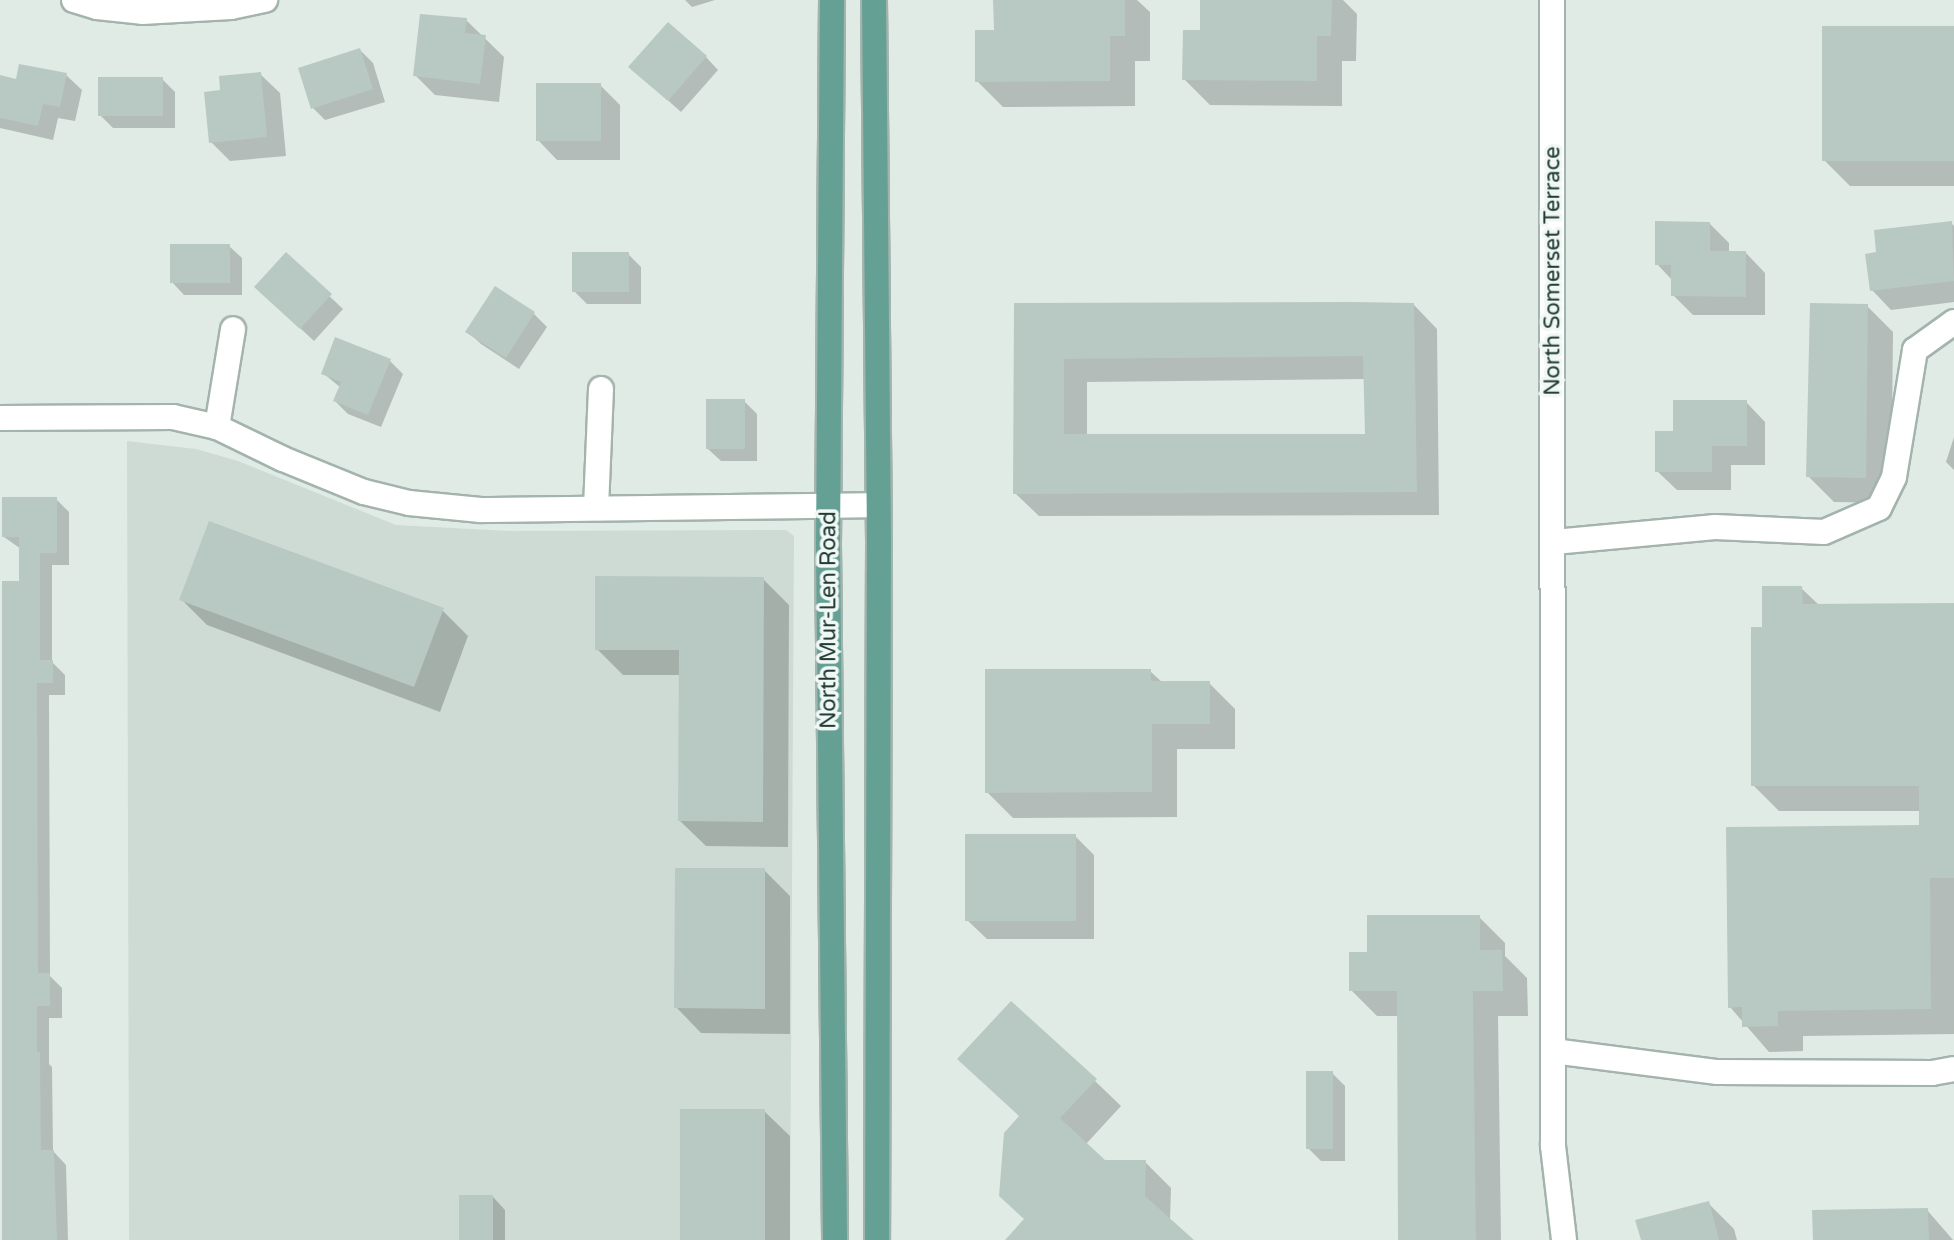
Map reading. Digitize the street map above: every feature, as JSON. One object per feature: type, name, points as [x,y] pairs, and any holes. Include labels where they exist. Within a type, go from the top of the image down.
[{"type":"main road","name":"North Mur-Len Road","points":[[832,0],[828,505],[835,1240]]},
{"type":"main road","points":[[874,0],[878,505],[877,1240]]},
{"type":"street","points":[[74,0],[97,7],[142,12],[231,7],[265,0]]},
{"type":"street","name":"North Somerset Terrace","points":[[1552,0],[1553,1146],[1564,1240]]},
{"type":"street","points":[[1554,542],[1715,527],[1824,532],[1879,508],[1894,477],[1915,350],[1954,322]]},
{"type":"street","points":[[217,427],[233,329]]},
{"type":"street","points":[[596,508],[601,389]]},
{"type":"street","points":[[0,418],[173,417],[217,427],[364,492],[409,503],[481,510],[878,505]]},
{"type":"street","points":[[1553,1051],[1718,1072],[1932,1073],[1954,1069]]},
{"type":"shaded area","points":[[127,441],[196,449],[238,461],[396,525],[510,531],[786,530],[794,536],[790,1240],[129,1240]]},
{"type":"building","points":[[993,0],[1125,0],[1125,36],[1110,36],[1110,81],[975,82],[975,30],[994,30]]},
{"type":"building","points":[[1200,0],[1332,0],[1331,36],[1317,36],[1317,81],[1182,80],[1183,30],[1200,30]]},
{"type":"building","points":[[420,14],[467,18],[465,33],[486,35],[480,84],[413,76]]},
{"type":"building","points":[[668,22],[707,56],[668,101],[628,67]]},
{"type":"building","points":[[1822,26],[1954,26],[1954,161],[1822,161]]},
{"type":"building","points":[[360,48],[373,89],[311,109],[298,68]]},
{"type":"building","points":[[19,64],[67,73],[60,107],[43,104],[38,126],[0,118],[0,75],[16,79]]},
{"type":"building","points":[[261,72],[267,137],[209,143],[204,92],[220,90],[219,76]]},
{"type":"building","points":[[98,77],[163,77],[163,116],[98,116]]},
{"type":"building","points":[[536,83],[601,83],[601,141],[536,141]]},
{"type":"building","points":[[1655,221],[1710,222],[1710,251],[1746,251],[1746,297],[1671,296],[1671,265],[1655,265]]},
{"type":"building","points":[[1952,221],[1954,281],[1870,291],[1865,254],[1876,252],[1874,230]]},
{"type":"building","points":[[170,244],[230,244],[230,283],[170,283]]},
{"type":"building","points":[[286,252],[332,294],[300,329],[254,287]]},
{"type":"building","points":[[572,252],[629,252],[629,292],[572,292]]},
{"type":"building","points":[[495,286],[535,312],[506,358],[465,332]]},
{"type":"building","points":[[1014,303],[1414,303],[1417,492],[1013,494]],"holes":[[[1363,356],[1365,434],[1064,434],[1064,359]]]},
{"type":"building","points":[[1810,303],[1868,304],[1866,478],[1806,477]]},
{"type":"building","points":[[335,337],[391,359],[368,415],[333,401],[341,382],[321,374]]},
{"type":"building","points":[[706,399],[745,399],[745,449],[706,449]]},
{"type":"building","points":[[1673,400],[1747,400],[1747,446],[1712,446],[1712,472],[1655,472],[1655,431],[1673,431]]},
{"type":"building","points":[[2,497],[57,497],[57,553],[40,553],[40,660],[53,660],[53,683],[37,683],[38,973],[50,973],[50,1006],[37,1006],[37,1052],[40,1052],[41,1150],[54,1150],[57,1240],[2,1240],[2,581],[19,581],[19,537],[2,537]]},
{"type":"building","points":[[209,521],[444,608],[414,687],[179,600]]},
{"type":"building","points":[[595,576],[764,577],[763,822],[678,821],[679,650],[595,650]]},
{"type":"building","points":[[1762,586],[1802,586],[1803,604],[1954,603],[1954,878],[1930,878],[1931,1009],[1778,1011],[1778,1026],[1742,1027],[1742,1007],[1728,1008],[1726,827],[1919,825],[1919,786],[1751,786],[1751,627],[1762,627]]},
{"type":"building","points":[[985,669],[1151,669],[1151,681],[1210,681],[1210,724],[1152,724],[1152,792],[985,793]]},
{"type":"building","points":[[965,834],[1076,834],[1076,921],[965,921]]},
{"type":"building","points":[[675,868],[765,868],[765,1009],[674,1008]]},
{"type":"building","points":[[1367,915],[1480,915],[1480,950],[1502,950],[1503,991],[1473,991],[1476,1240],[1398,1240],[1397,991],[1349,991],[1349,952],[1367,952]]},
{"type":"building","points":[[1011,1001],[1097,1079],[1060,1118],[1105,1160],[1146,1160],[1145,1196],[1194,1240],[1005,1240],[1024,1219],[999,1196],[1004,1133],[1019,1116],[957,1059]]},
{"type":"building","points":[[1306,1071],[1333,1071],[1333,1149],[1306,1149]]},
{"type":"building","points":[[680,1109],[765,1109],[765,1240],[680,1240]]},
{"type":"building","points":[[459,1195],[493,1195],[493,1240],[459,1240]]},
{"type":"building","points":[[1709,1201],[1719,1240],[1641,1240],[1635,1220]]},
{"type":"building","points":[[1928,1208],[1929,1240],[1813,1240],[1812,1210]]}]
